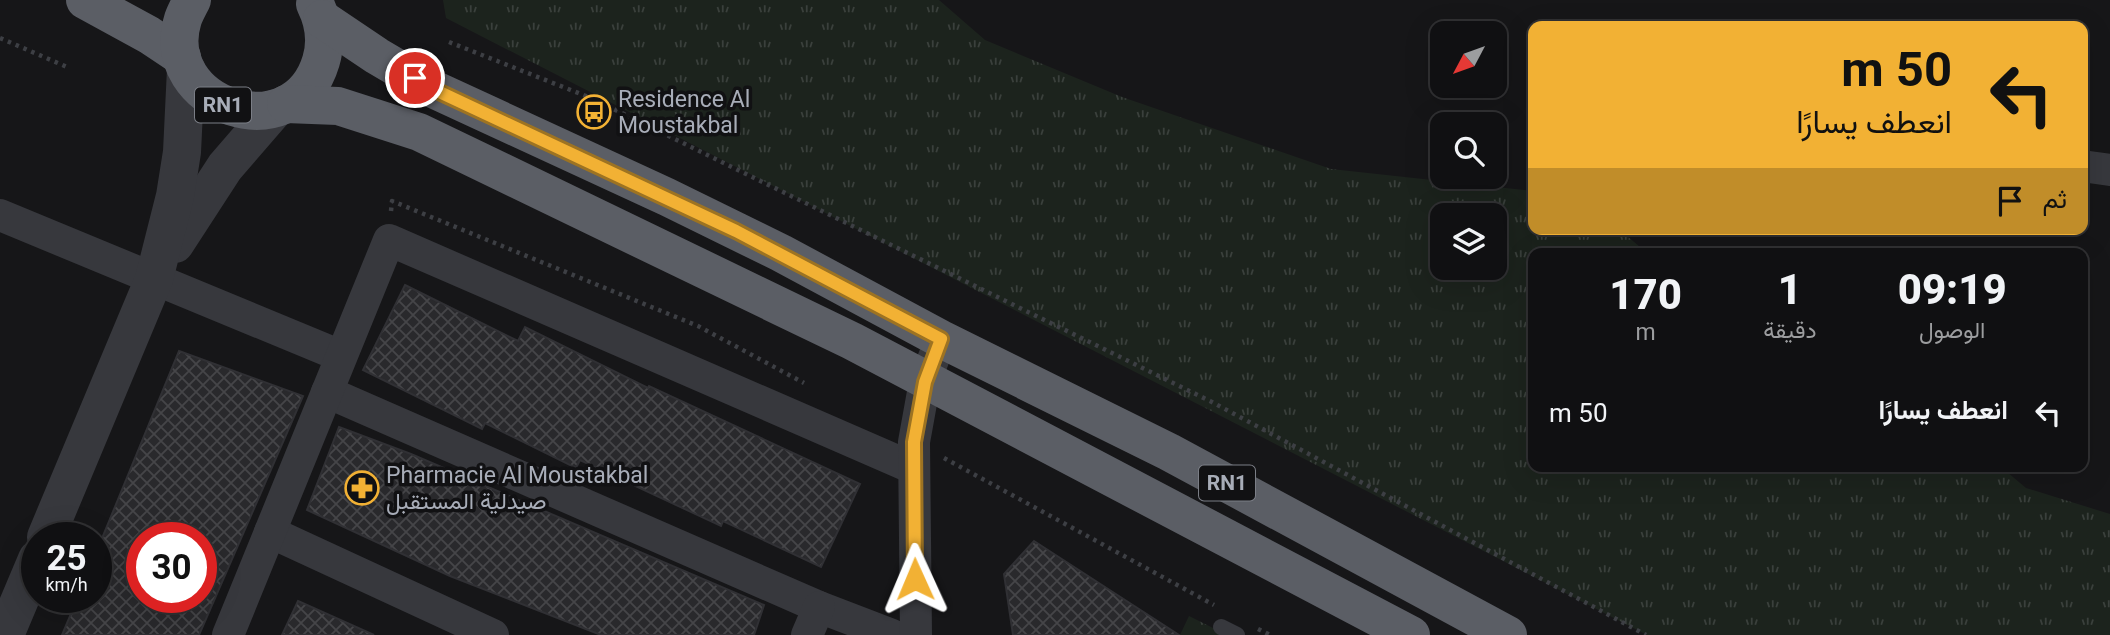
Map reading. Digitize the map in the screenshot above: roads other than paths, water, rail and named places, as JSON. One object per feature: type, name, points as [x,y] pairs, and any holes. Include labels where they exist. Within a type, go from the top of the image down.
[{"type":"highway","name":"RN1","points":[[85,0],[149,35],[185,63]]},
{"type":"highway","name":"RN1","points":[[192,0],[183,20],[180,45],[185,63],[200,89],[220,104],[242,111],[265,111],[281,106],[305,90],[318,71],[324,48],[317,10]]},
{"type":"highway","name":"RN1","points":[[317,10],[377,56],[433,89],[736,231],[941,339],[1169,452],[1508,635]]},
{"type":"highway","name":"RN1","points":[[281,106],[338,106],[419,132],[852,341],[925,382],[1411,635]]},
{"type":"street","points":[[154,279],[177,185],[182,152],[185,63]]},
{"type":"street","points":[[52,522],[154,279],[225,167],[281,106]]},
{"type":"street","points":[[2088,167],[2110,170]]},
{"type":"street","points":[[0,215],[341,356]]},
{"type":"street","points":[[228,635],[389,240],[913,468]]},
{"type":"street","points":[[916,635],[914,442],[925,382],[941,339]]},
{"type":"street","points":[[327,392],[813,621],[892,635]]},
{"type":"street","points":[[270,532],[460,628],[493,635]]},
{"type":"street","points":[[5,635],[21,597]]},
{"type":"lane","points":[[1221,627],[1237,635]]},
{"type":"place","name":"Residence Al Moustakbal","points":[[594,112]]},
{"type":"place","name":"Pharmacie Al Moustakbal صيدلية المستقبل","points":[[362,488]]}]
